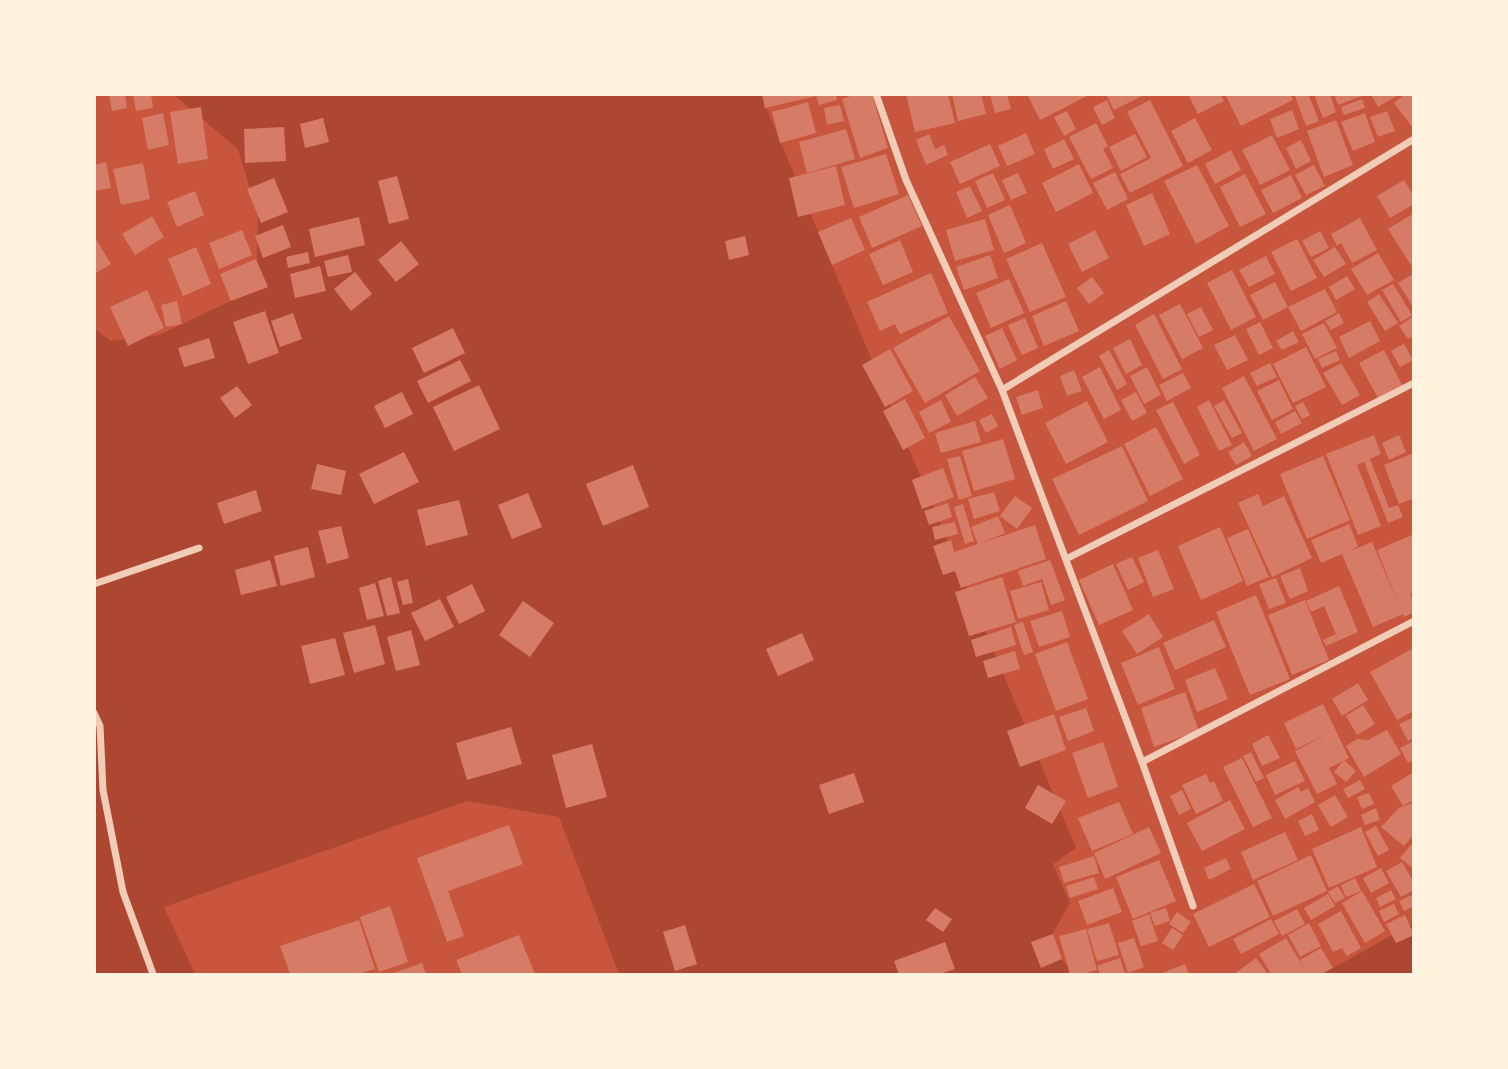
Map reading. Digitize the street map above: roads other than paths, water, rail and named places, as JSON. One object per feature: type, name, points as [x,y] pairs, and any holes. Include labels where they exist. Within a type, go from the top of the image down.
[{"type":"street","points":[[876,94],[906,180],[1002,390],[1142,762],[1193,906]]},
{"type":"street","points":[[1002,390],[1413,139]]},
{"type":"street","points":[[1066,559],[1413,383]]},
{"type":"street","points":[[94,584],[199,548]]},
{"type":"street","points":[[1142,762],[1413,621]]},
{"type":"street","points":[[94,713],[100,726],[103,790],[123,892],[153,975]]}]
